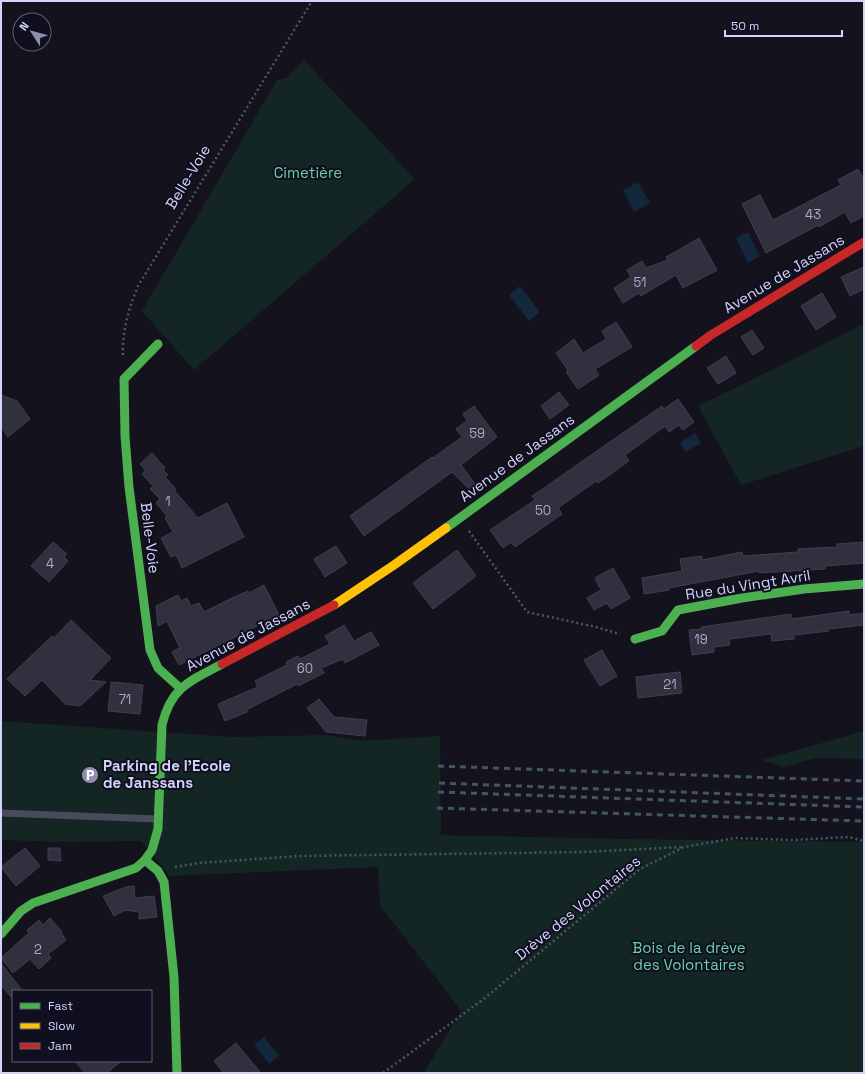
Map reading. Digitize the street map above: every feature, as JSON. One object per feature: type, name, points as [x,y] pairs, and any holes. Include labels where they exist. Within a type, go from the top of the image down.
[{"type":"street","name":"Avenue de Jassans","points":[[180,688],[204,673],[337,604],[394,565],[711,335],[864,242]]},
{"type":"street","name":"Belle-Voie","points":[[158,344],[124,379],[126,456],[150,650],[158,668],[180,688]]},
{"type":"street","name":"Rue du Vingt Avril","points":[[635,639],[662,631],[678,610],[804,588],[864,584]]},
{"type":"street","points":[[1,934],[21,910],[33,903],[117,876],[136,868],[145,860],[155,842],[159,820],[162,725],[165,712],[171,700],[180,688]]},
{"type":"street","points":[[145,860],[158,871],[164,882],[177,1009],[177,1073]]},
{"type":"lane","points":[[1,813],[159,820]]},
{"type":"path","name":"Belle-Voie","points":[[123,358],[122,344],[127,314],[138,286],[312,1]]},
{"type":"path","points":[[460,517],[527,612],[596,627],[635,639]]},
{"type":"path","name":"Drève des Volontaires","points":[[383,1073],[485,998],[640,869],[684,847],[735,838],[792,840],[849,837],[864,841]]},
{"type":"path","points":[[158,871],[177,866],[232,860],[299,856],[583,852],[684,847]]},
{"type":"green space","name":"Cimetière","points":[[304,60],[415,179],[194,370],[142,311],[277,80],[287,78]]},
{"type":"green space","points":[[864,324],[864,446],[741,485],[698,406]]},
{"type":"green space","name":"Bois de la drève des Volontaires","points":[[1,721],[231,737],[326,735],[361,741],[440,736],[441,835],[864,842],[864,1073],[424,1073],[461,1011],[380,905],[378,867],[170,876],[141,841],[63,842],[1,840]]},
{"type":"green space","points":[[864,731],[864,759],[815,758],[784,767],[762,760]]},
{"type":"water","points":[[638,182],[650,203],[634,212],[623,190]]},
{"type":"water","points":[[748,232],[760,256],[748,263],[736,238]]},
{"type":"water","points":[[520,286],[540,312],[529,321],[509,295]]},
{"type":"water","points":[[695,433],[701,443],[686,452],[680,443]]},
{"type":"water","points":[[264,1037],[279,1056],[269,1064],[254,1045]]},
{"type":"building","points":[[858,169],[864,179],[864,216],[851,223],[845,212],[819,227],[818,225],[766,253],[742,204],[760,195],[773,220],[841,185],[838,180]]},
{"type":"building","points":[[699,238],[717,270],[683,288],[676,275],[641,296],[639,293],[623,303],[614,288],[631,277],[627,270],[642,261],[646,268],[668,260],[666,257]]},
{"type":"building","points":[[864,267],[864,289],[850,296],[841,277]]},
{"type":"building","points":[[822,293],[836,317],[816,330],[801,306]]},
{"type":"building","points":[[616,322],[632,347],[595,369],[599,375],[578,389],[566,372],[568,370],[556,353],[574,339],[583,353],[606,339],[602,331]]},
{"type":"building","points":[[752,330],[764,348],[753,355],[741,337]]},
{"type":"building","points":[[726,356],[736,373],[718,384],[707,368]]},
{"type":"building","points":[[559,392],[569,405],[550,419],[541,406]]},
{"type":"building","points":[[1,395],[17,401],[30,419],[8,437],[1,427]]},
{"type":"building","points":[[678,399],[694,422],[683,430],[679,425],[669,432],[665,426],[625,455],[629,461],[598,483],[596,481],[558,508],[562,514],[515,547],[511,542],[503,548],[490,530],[535,500],[532,496],[662,406],[664,409]]},
{"type":"building","points":[[474,406],[497,437],[461,465],[475,484],[469,489],[452,472],[364,536],[350,516],[462,437],[456,429],[467,421],[463,414]]},
{"type":"building","points":[[152,453],[165,468],[163,470],[168,475],[165,477],[176,489],[174,490],[198,518],[227,503],[244,537],[182,568],[176,555],[171,557],[161,538],[173,532],[165,518],[167,516],[156,503],[160,499],[150,489],[153,486],[142,474],[146,471],[140,464]]},
{"type":"building","points":[[53,542],[67,554],[64,557],[68,561],[49,582],[31,566]]},
{"type":"building","points":[[864,542],[864,563],[825,566],[825,569],[759,573],[759,571],[644,594],[642,578],[682,571],[680,559],[702,556],[702,560],[742,552],[743,556],[798,552],[798,549],[837,547],[837,544]]},
{"type":"building","points":[[336,546],[347,563],[325,577],[314,559]]},
{"type":"building","points":[[457,550],[476,576],[433,609],[413,583]]},
{"type":"building","points":[[613,568],[630,598],[611,609],[607,603],[594,610],[587,598],[601,590],[595,578]]},
{"type":"building","points":[[264,585],[279,615],[179,665],[172,652],[180,648],[167,621],[158,626],[156,606],[178,595],[181,601],[187,598],[191,606],[199,603],[204,612],[232,598],[248,591],[249,593]]},
{"type":"building","points":[[849,611],[849,615],[864,613],[864,625],[794,635],[794,639],[772,641],[771,634],[729,639],[730,645],[714,647],[714,652],[692,655],[689,630],[791,614],[792,619]]},
{"type":"building","points":[[71,620],[111,658],[90,680],[106,682],[80,706],[65,704],[42,680],[25,696],[7,679],[52,636],[54,638]]},
{"type":"building","points":[[344,625],[354,641],[371,632],[379,645],[345,663],[343,659],[321,668],[324,673],[298,686],[297,684],[246,710],[247,712],[225,721],[218,704],[258,687],[255,681],[287,665],[286,662],[298,656],[300,659],[330,644],[325,636]]},
{"type":"building","points":[[602,650],[617,676],[600,686],[584,660]]},
{"type":"building","points":[[680,672],[682,693],[638,698],[636,677]]},
{"type":"building","points":[[111,682],[143,685],[140,714],[108,711]]},
{"type":"building","points":[[319,699],[334,717],[367,720],[365,736],[326,732],[307,708]]},
{"type":"building","points":[[25,848],[40,866],[16,886],[1,867]]},
{"type":"building","points":[[48,848],[60,848],[61,861],[48,860]]},
{"type":"building","points":[[134,886],[135,898],[154,896],[157,917],[139,919],[139,912],[125,910],[114,916],[103,896],[126,887]]},
{"type":"building","points":[[50,918],[62,932],[61,933],[66,940],[48,954],[51,958],[39,969],[30,959],[13,973],[1,958],[29,933],[27,930],[39,920],[43,925]]},
{"type":"building","points":[[1,963],[21,989],[12,990],[11,997],[1,985]]},
{"type":"building","points":[[236,1043],[261,1073],[224,1073],[214,1061]]},
{"type":"building","points":[[76,1062],[120,1062],[107,1073],[85,1073]]},
{"type":"railway","points":[[438,766],[864,781]]},
{"type":"railway","points":[[439,783],[864,799]]},
{"type":"railway","points":[[438,792],[864,807]]},
{"type":"railway","points":[[437,808],[864,821]]},
{"type":"traffic: fast","points":[[158,344],[124,379],[125,436],[129,487],[150,650],[158,668],[180,688]]},
{"type":"traffic: fast","points":[[446,528],[696,346]]},
{"type":"traffic: fast","points":[[635,639],[662,631],[678,610],[742,598],[804,589],[864,584]]},
{"type":"traffic: fast","points":[[1,934],[21,911],[33,903],[136,868],[145,860],[152,850],[158,829],[162,725],[166,712],[177,693],[183,687],[200,675],[222,664]]},
{"type":"traffic: fast","points":[[145,860],[158,871],[164,882],[174,977],[177,1073]]},
{"type":"traffic: slow","points":[[334,605],[446,528]]},
{"type":"traffic: jam","points":[[696,346],[711,335],[864,242]]},
{"type":"traffic: jam","points":[[222,664],[334,605]]},
{"type":"place","name":"Parking de l'Ecole de Janssans","points":[[90,775]]}]
